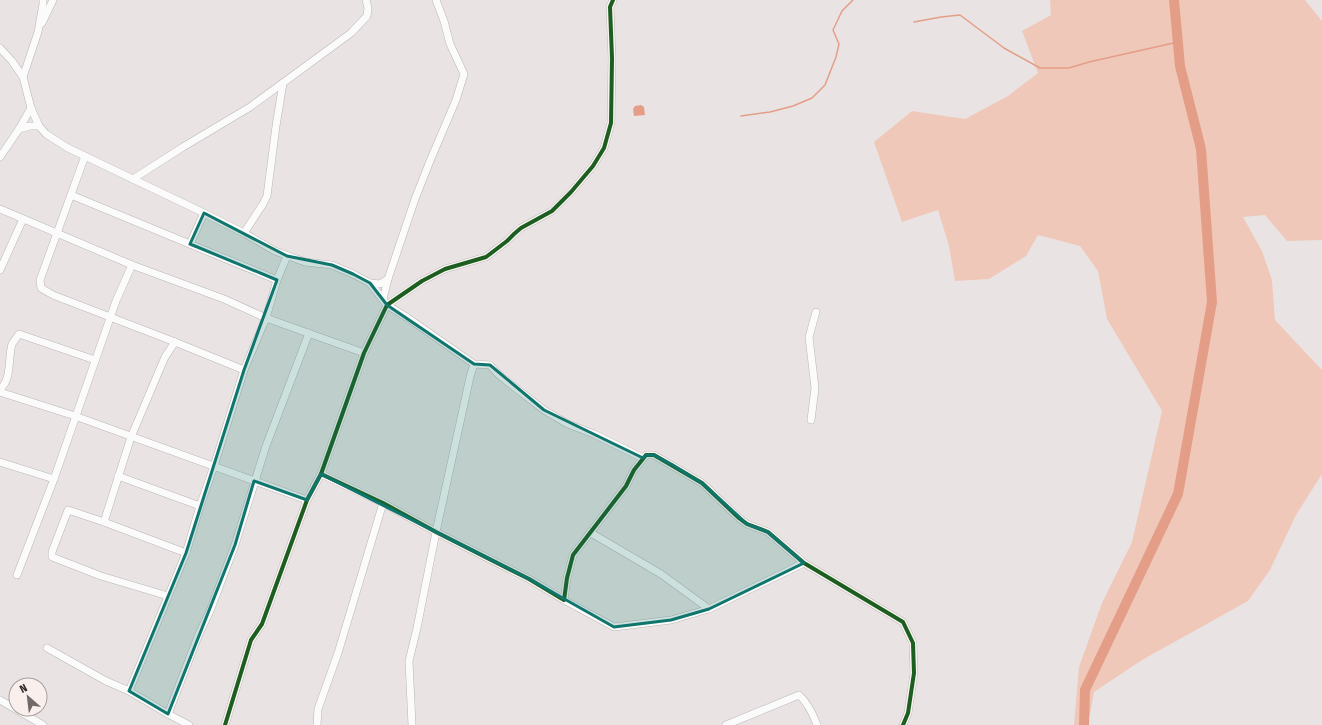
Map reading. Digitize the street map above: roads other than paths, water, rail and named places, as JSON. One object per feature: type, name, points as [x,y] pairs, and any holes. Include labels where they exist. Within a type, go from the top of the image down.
[{"type":"street","points":[[38,32],[43,0]]},
{"type":"street","points":[[23,77],[38,32],[53,0]]},
{"type":"street","points":[[134,179],[183,147],[250,107],[358,27],[367,16],[368,8],[366,0]]},
{"type":"street","points":[[225,725],[251,640],[262,624],[308,500],[321,474],[364,353],[385,302],[388,279],[416,199],[430,161],[456,100],[464,74],[450,44],[444,21],[436,0]]},
{"type":"street","points":[[385,302],[445,269],[486,257],[508,242],[521,228],[552,211],[561,203],[593,166],[604,148],[611,123],[612,58],[610,7],[613,0]]},
{"type":"street","points":[[0,48],[12,61],[23,77],[31,108],[38,126],[46,134],[85,156],[244,233],[275,251],[305,262],[332,265],[352,274],[370,284],[385,302],[474,364],[490,365],[499,375],[544,410],[568,424],[594,434],[643,458]]},
{"type":"street","points":[[244,233],[267,196],[283,83]]},
{"type":"street","points":[[0,157],[31,108]]},
{"type":"street","points":[[19,129],[30,126],[38,126]]},
{"type":"street","points":[[85,156],[58,234],[40,280],[41,288],[53,295],[244,370]]},
{"type":"street","points":[[71,195],[278,280]]},
{"type":"street","points":[[0,209],[132,265],[224,299],[266,318],[364,353]]},
{"type":"street","points":[[190,244],[204,213]]},
{"type":"street","points":[[0,270],[23,219]]},
{"type":"street","points":[[129,691],[186,552],[244,370],[266,318],[287,256]]},
{"type":"street","points":[[17,576],[54,479],[116,300],[132,265]]},
{"type":"street","points":[[370,284],[380,284],[388,279]]},
{"type":"street","points":[[811,420],[814,388],[809,337],[816,312]]},
{"type":"street","points":[[0,389],[4,386],[10,366],[12,344],[19,334],[95,360]]},
{"type":"street","points":[[168,714],[235,545],[266,446],[309,334]]},
{"type":"street","points":[[104,522],[131,437],[164,357],[175,342]]},
{"type":"street","points":[[412,725],[409,661],[436,532],[474,364]]},
{"type":"street","points":[[0,392],[75,416],[308,500]]},
{"type":"street","points":[[564,600],[567,578],[573,555],[626,486],[634,470],[643,458],[646,455],[654,455],[702,483],[739,518],[747,524],[768,532],[804,563],[903,622],[913,643],[914,673],[908,712],[903,725]]},
{"type":"street","points":[[0,462],[54,479]]},
{"type":"street","points":[[321,474],[384,504],[529,579],[614,628],[671,620],[709,610],[804,563]]},
{"type":"street","points":[[118,476],[200,506]]},
{"type":"street","points":[[317,725],[318,708],[338,653],[384,504]]},
{"type":"street","points":[[168,596],[101,576],[52,557],[52,552],[68,510],[186,552]]},
{"type":"street","points":[[591,533],[661,574],[709,610]]},
{"type":"street","points":[[47,648],[106,681],[129,691],[189,725]]},
{"type":"street","points":[[726,725],[800,695],[805,700],[817,725]]},
{"type":"street","points":[[0,700],[43,725]]},
{"type":"waterway","points":[[741,116],[770,112],[793,106],[812,98],[825,85],[836,57],[839,44],[833,30],[842,11],[853,0]]},
{"type":"waterway","points":[[1084,725],[1085,690],[1178,494],[1212,302],[1201,149],[1180,66],[1174,0]]},
{"type":"waterway","points":[[914,22],[960,15],[1004,48],[1040,68],[1069,68],[1178,42]]}]
